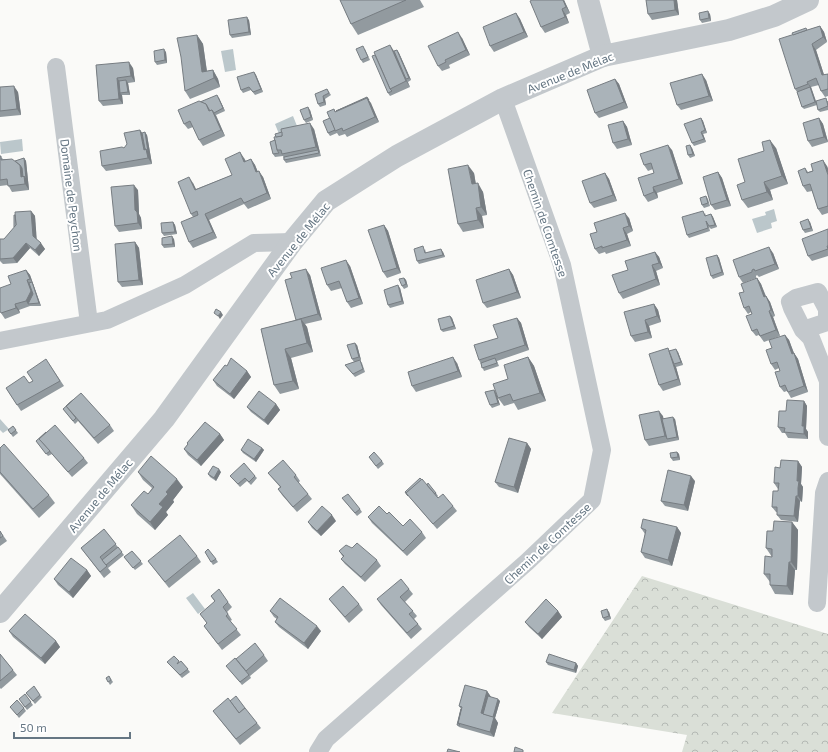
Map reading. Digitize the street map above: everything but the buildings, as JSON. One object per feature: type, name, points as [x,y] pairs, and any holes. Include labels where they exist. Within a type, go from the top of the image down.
[{"type":"street","points":[[588,0],[603,56]]},
{"type":"street","name":"Avenue de Mélac","points":[[0,612],[164,419],[292,242],[326,202],[397,156],[503,99],[603,56],[728,30],[774,16],[808,0]]},
{"type":"street","name":"Domaine de Peychon","points":[[56,67],[89,323]]},
{"type":"street","name":"Chemin de Comtesse","points":[[318,752],[326,738],[527,562],[592,500],[602,450],[562,265],[503,99]]},
{"type":"street","points":[[0,340],[107,320],[185,285],[254,243],[292,242]]},
{"type":"street","points":[[803,330],[811,338],[828,381],[828,437]]},
{"type":"street","points":[[817,603],[824,493],[828,481]]},
{"type":"green space","points":[[642,576],[828,634],[828,752],[682,752],[687,735],[552,713]]},
{"type":"shaded area","points":[[233,49],[236,70],[225,72],[221,51]]},
{"type":"shaded area","points":[[293,116],[297,126],[279,134],[275,124]]},
{"type":"shaded area","points":[[22,139],[23,151],[1,154],[0,142]]},
{"type":"shaded area","points":[[774,209],[777,221],[771,223],[772,228],[757,233],[752,219],[766,215],[765,212]]},
{"type":"shaded area","points":[[0,419],[9,429],[3,433],[0,430]]},
{"type":"shaded area","points":[[193,593],[205,609],[198,614],[186,598]]}]
